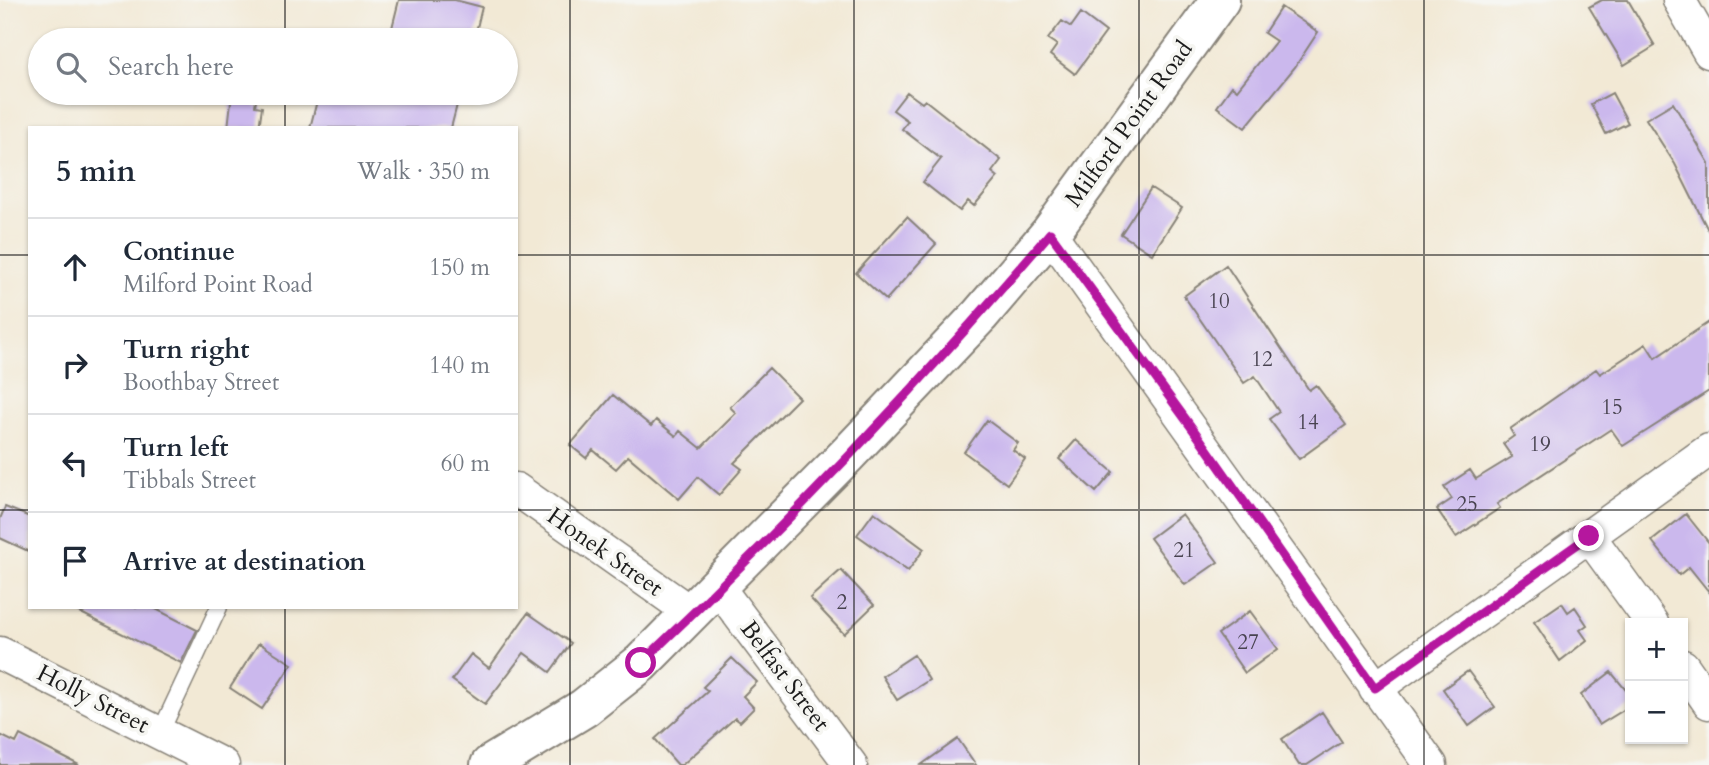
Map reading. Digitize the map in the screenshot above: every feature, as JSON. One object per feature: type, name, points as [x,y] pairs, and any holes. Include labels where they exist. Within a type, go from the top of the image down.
[{"type":"main road","name":"Milford Point Road","points":[[490,765],[584,708],[641,663],[706,600],[980,315],[1050,233],[1220,0]]},
{"type":"street","points":[[1679,0],[1709,52]]},
{"type":"street","points":[[1050,233],[1431,765]]},
{"type":"street","points":[[1375,688],[1709,450]]},
{"type":"street","name":"Honek Street","points":[[518,490],[706,600]]},
{"type":"street","points":[[1589,536],[1648,618]]},
{"type":"street","name":"Belfast Street","points":[[706,600],[851,765]]},
{"type":"street","name":"Holly Street","points":[[0,653],[223,765]]},
{"type":"street","points":[[1688,673],[1709,703]]},
{"type":"lane","points":[[160,733],[218,609]]},
{"type":"building","points":[[399,0],[455,0],[482,7],[477,28],[392,28]]},
{"type":"building","points":[[1602,0],[1628,0],[1655,46],[1624,65],[1589,7]]},
{"type":"building","points":[[1281,7],[1318,32],[1295,67],[1245,128],[1217,107],[1232,86],[1237,90],[1276,41],[1264,33]]},
{"type":"building","points":[[1081,13],[1106,32],[1075,74],[1050,55],[1057,45],[1048,39],[1062,21],[1071,27]]},
{"type":"building","points":[[907,92],[922,103],[925,100],[1001,160],[992,172],[998,177],[974,206],[968,201],[960,211],[923,182],[941,159],[902,129],[908,121],[893,110]]},
{"type":"building","points":[[1612,93],[1628,123],[1606,134],[1591,104]]},
{"type":"building","points":[[1673,103],[1709,163],[1709,232],[1675,164],[1646,119]]},
{"type":"building","points":[[231,105],[262,107],[259,126],[228,126]]},
{"type":"building","points":[[316,105],[457,105],[452,126],[311,126]]},
{"type":"building","points":[[1151,188],[1182,208],[1152,254],[1121,234]]},
{"type":"building","points":[[907,217],[936,244],[886,300],[856,273]]},
{"type":"building","points":[[1226,265],[1309,390],[1316,385],[1346,425],[1299,459],[1269,419],[1279,412],[1255,376],[1244,383],[1184,296]]},
{"type":"building","points":[[1709,322],[1709,391],[1623,446],[1611,429],[1497,504],[1500,508],[1456,537],[1437,509],[1452,499],[1444,487],[1470,470],[1476,479],[1512,457],[1503,444],[1514,436],[1510,429],[1596,369],[1600,374],[1646,344],[1655,358]]},
{"type":"building","points":[[769,368],[799,398],[734,463],[742,469],[719,495],[698,477],[679,499],[628,456],[616,469],[593,450],[586,458],[570,445],[613,395],[651,426],[656,420],[676,436],[680,431],[701,448],[736,413],[730,407]]},
{"type":"building","points":[[987,420],[1018,443],[1013,450],[1025,459],[1007,484],[964,452]]},
{"type":"building","points":[[1076,440],[1113,472],[1096,492],[1059,459]]},
{"type":"building","points":[[5,507],[28,516],[28,551],[0,538],[0,519]]},
{"type":"building","points":[[874,512],[924,549],[908,571],[857,535]]},
{"type":"building","points":[[1182,514],[1218,562],[1185,585],[1150,538]]},
{"type":"building","points":[[1686,514],[1709,543],[1709,592],[1689,567],[1679,575],[1652,541]]},
{"type":"building","points":[[841,570],[874,605],[844,634],[810,598]]},
{"type":"building","points":[[1562,603],[1568,612],[1575,607],[1587,625],[1580,630],[1587,640],[1560,661],[1534,622]]},
{"type":"building","points":[[73,609],[156,609],[197,630],[181,663]]},
{"type":"building","points":[[1250,611],[1278,649],[1245,673],[1218,634]]},
{"type":"building","points":[[528,613],[571,643],[550,672],[524,653],[485,704],[452,680],[471,654],[489,668]]},
{"type":"building","points":[[259,643],[292,664],[262,709],[230,688]]},
{"type":"building","points":[[914,655],[929,680],[897,700],[882,676]]},
{"type":"building","points":[[732,658],[757,682],[743,696],[754,708],[740,722],[735,718],[682,765],[678,765],[655,739],[708,691],[703,687]]},
{"type":"building","points":[[1468,671],[1495,707],[1469,726],[1443,689]]},
{"type":"building","points":[[1611,672],[1625,689],[1625,709],[1599,725],[1581,695]]},
{"type":"building","points":[[1322,712],[1342,742],[1307,765],[1299,765],[1282,739]]},
{"type":"building","points":[[0,735],[16,743],[20,735],[79,765],[0,765]]},
{"type":"building","points":[[958,739],[976,765],[921,765]]},
{"type":"route","points":[[641,663],[693,614],[847,455],[980,315],[1050,233],[1200,439],[1375,688],[1589,536]]}]
